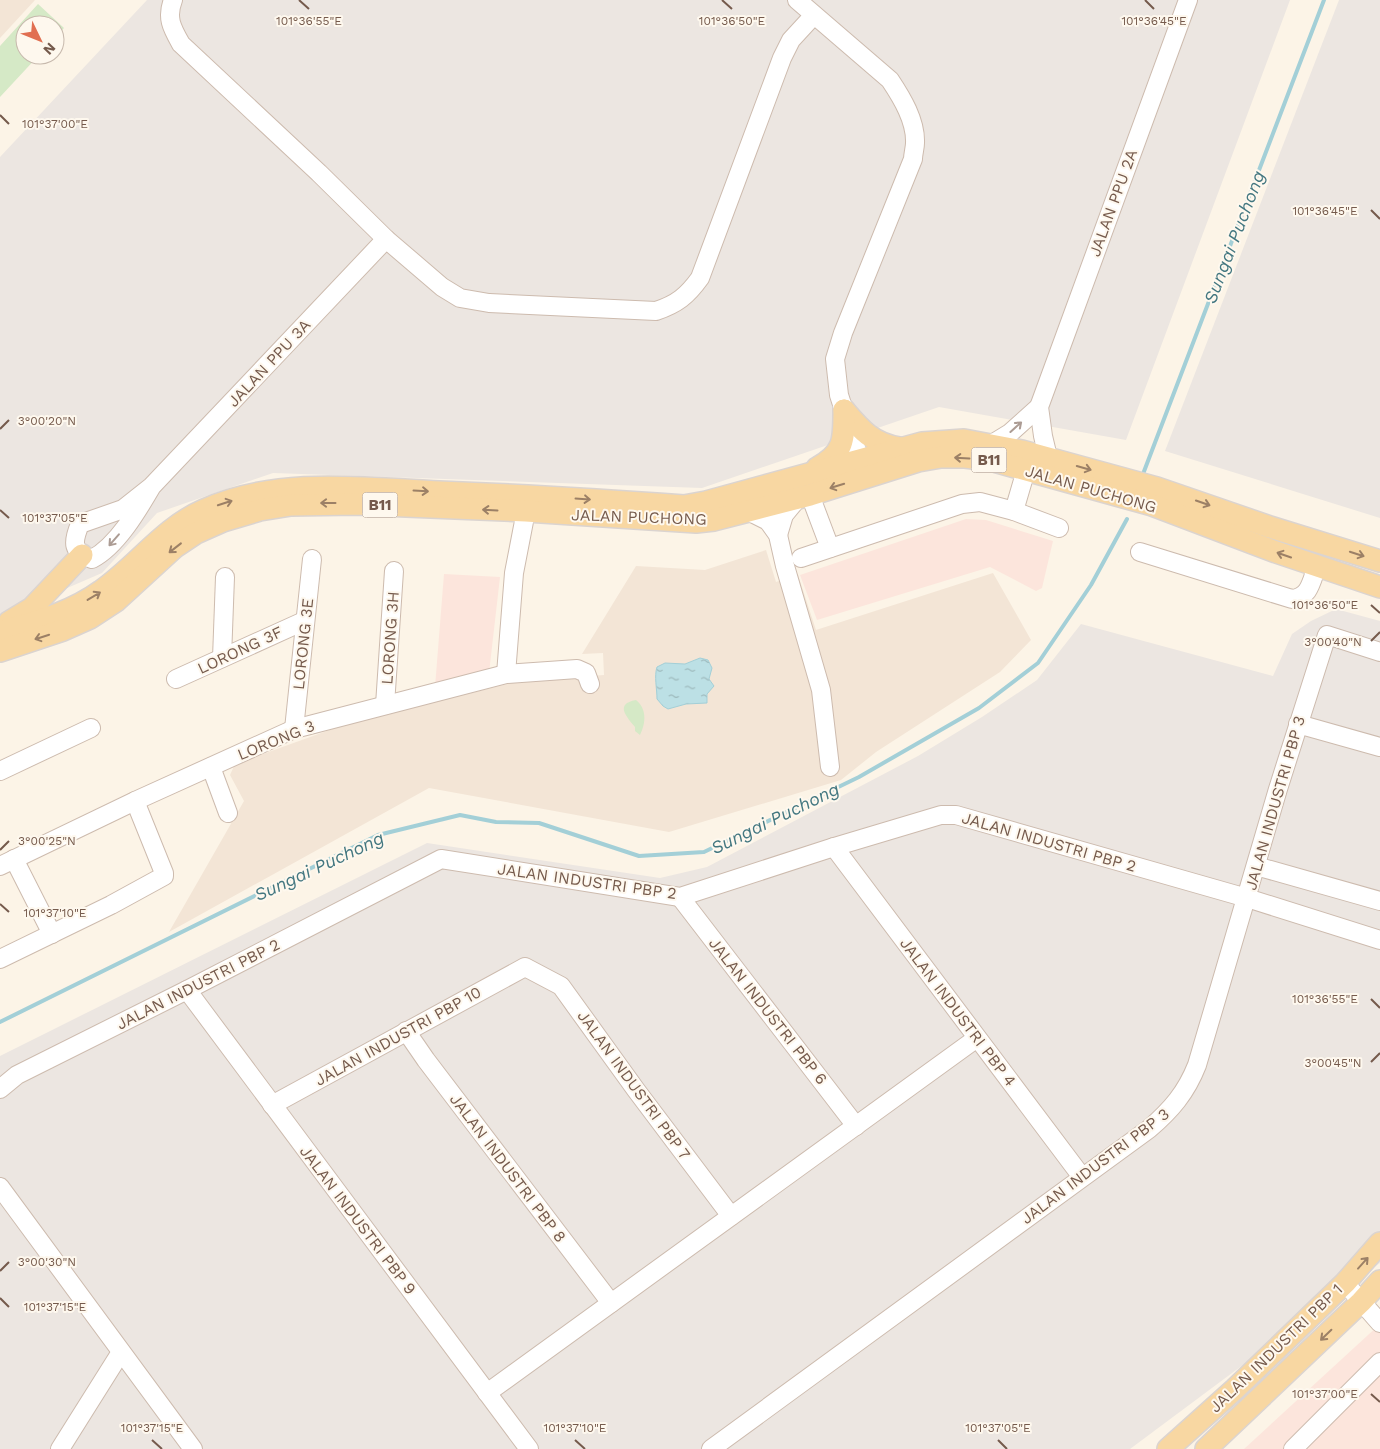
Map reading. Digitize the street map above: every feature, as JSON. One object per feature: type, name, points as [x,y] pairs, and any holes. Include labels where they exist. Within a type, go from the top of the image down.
[{"type":"main road","points":[[844,410],[861,430],[874,440],[885,446],[900,448]]},
{"type":"main road","points":[[801,490],[837,452],[844,438],[844,410]]},
{"type":"main road","name":"JALAN PUCHONG","points":[[0,651],[64,630],[90,618],[116,601],[175,547],[196,533],[241,515],[291,505],[326,503],[526,511],[696,522],[714,520],[748,511],[862,469],[900,448],[922,442],[964,440],[992,444],[1048,457],[1114,486]]},
{"type":"main road","name":"JALAN PUCHONG","points":[[862,469],[941,457],[990,460],[1026,470],[1114,486],[1154,496],[1270,527],[1380,562]]},
{"type":"main road","name":"JALAN PUCHONG","points":[[0,632],[44,620],[75,607],[102,591],[163,536],[205,509],[263,493],[321,486],[527,495],[684,506],[801,490]]},
{"type":"main road","name":"JALAN PUCHONG","points":[[1154,496],[1317,566],[1380,586]]},
{"type":"main road","points":[[0,626],[18,618],[32,608],[82,556]]},
{"type":"main road","name":"JALAN INDUSTRI PBP 1","points":[[1168,1449],[1235,1389],[1345,1283],[1380,1244]]},
{"type":"main road","name":"JALAN INDUSTRI PBP 1","points":[[1206,1449],[1361,1302],[1380,1281]]},
{"type":"street","points":[[173,0],[169,11],[172,28],[181,44],[319,173],[386,239],[442,287],[460,298],[489,303],[656,311],[671,306],[688,293],[700,278],[782,58],[791,40],[814,15]]},
{"type":"street","points":[[797,0],[890,80],[909,115],[915,143],[912,159],[843,333],[835,359],[839,395],[862,469]]},
{"type":"street","name":"JALAN PPU 2A","points":[[1039,407],[1188,0]]},
{"type":"street","name":"JALAN PPU 3A","points":[[152,486],[135,515],[101,555],[92,559],[82,556],[76,548],[75,542],[75,536],[80,524],[123,509],[152,486],[386,239]]},
{"type":"street","points":[[992,444],[1010,433],[1039,407]]},
{"type":"street","points":[[1039,407],[1048,457]]},
{"type":"street","points":[[1014,511],[1026,470]]},
{"type":"street","points":[[778,535],[784,515],[801,490],[830,548]]},
{"type":"street","points":[[801,558],[962,504],[980,502],[1014,511],[1059,528]]},
{"type":"street","points":[[506,674],[514,573],[526,511]]},
{"type":"street","points":[[748,511],[768,521],[778,535],[821,690],[830,767]]},
{"type":"street","points":[[1140,552],[1292,599],[1302,598],[1308,592],[1317,566]]},
{"type":"street","name":"LORONG 3E","points":[[294,729],[304,620],[312,559]]},
{"type":"street","name":"LORONG 3H","points":[[385,705],[394,571]]},
{"type":"street","points":[[222,658],[225,578]]},
{"type":"street","name":"LORONG 3F","points":[[176,679],[304,620]]},
{"type":"street","name":"JALAN INDUSTRI PBP 3","points":[[711,1449],[1082,1176],[1149,1129],[1173,1107],[1192,1079],[1298,724],[1327,635],[1380,652]]},
{"type":"street","name":"LORONG 3","points":[[7,862],[135,801],[294,729],[506,674],[577,669],[586,673],[590,684]]},
{"type":"street","points":[[1298,724],[1380,748]]},
{"type":"street","points":[[0,771],[91,728]]},
{"type":"street","points":[[211,767],[228,813]]},
{"type":"street","points":[[0,959],[111,905],[164,876],[135,801]]},
{"type":"street","name":"JALAN INDUSTRI PBP 2","points":[[0,1089],[17,1074],[188,990],[441,859],[680,897],[834,847],[942,815],[956,815],[1247,898],[1380,940]]},
{"type":"street","name":"JALAN INDUSTRI PBP 4","points":[[834,847],[1082,1176]]},
{"type":"street","points":[[7,862],[52,934]]},
{"type":"street","points":[[1256,866],[1380,901]]},
{"type":"street","name":"JALAN INDUSTRI PBP 6","points":[[680,897],[856,1126]]},
{"type":"street","name":"JALAN INDUSTRI PBP 10","points":[[272,1105],[525,967]]},
{"type":"street","name":"JALAN INDUSTRI PBP 7","points":[[525,967],[560,986],[731,1216]]},
{"type":"street","name":"JALAN INDUSTRI PBP 9","points":[[188,990],[529,1449]]},
{"type":"street","name":"JALAN INDUSTRI PBP 8","points":[[406,1032],[611,1303]]},
{"type":"street","points":[[487,1393],[977,1038]]},
{"type":"street","points":[[0,1187],[194,1449]]},
{"type":"street","points":[[1345,1283],[1380,1323]]},
{"type":"street","points":[[60,1449],[122,1352]]},
{"type":"street","points":[[1293,1449],[1380,1362]]},
{"type":"shaded area","points":[[0,0],[35,0],[21,15],[15,15],[15,22],[0,38]]},
{"type":"shaded area","points":[[147,0],[1290,0],[1126,440],[939,407],[702,488],[273,473],[157,513],[102,573],[0,617],[0,157]]},
{"type":"shaded area","points":[[1339,0],[1380,0],[1380,518],[1165,451]]},
{"type":"shaded area","points":[[966,519],[986,520],[1053,541],[1042,588],[1036,591],[990,567],[817,620],[800,575]]},
{"type":"shaded area","points":[[766,550],[776,582],[798,575],[816,630],[993,573],[1031,640],[1000,672],[876,752],[841,780],[669,832],[429,788],[169,932],[244,801],[230,775],[235,764],[349,723],[520,681],[604,675],[603,653],[582,654],[636,566],[705,570]]},
{"type":"shaded area","points":[[444,574],[500,577],[489,673],[435,687]]},
{"type":"shaded area","points":[[1336,609],[1380,621],[1380,1263],[1130,1449],[0,1449],[0,1056],[427,843],[660,878],[707,867],[918,756],[982,717],[1037,680],[1081,624],[1273,676],[1292,634],[1311,621]]},
{"type":"shaded area","points":[[1380,1324],[1380,1449],[1244,1449]]},
{"type":"green space","points":[[38,4],[50,15],[28,15]]},
{"type":"green space","points":[[15,29],[15,65],[30,65],[0,97],[0,46]]},
{"type":"green space","points":[[636,700],[644,712],[640,735],[635,731],[635,727],[624,711],[625,704]]},
{"type":"water","points":[[700,658],[708,660],[712,668],[709,679],[714,686],[707,694],[707,703],[686,704],[668,709],[663,706],[657,699],[657,667],[665,663],[685,664]]},
{"type":"waterway","name":"Sungai Puchong","points":[[1143,474],[1324,0]]},
{"type":"waterway","name":"Sungai Puchong","points":[[0,1022],[378,835],[460,815],[496,822],[539,823],[639,856],[704,852],[859,777],[979,708],[1038,663],[1091,585],[1127,519]]}]
